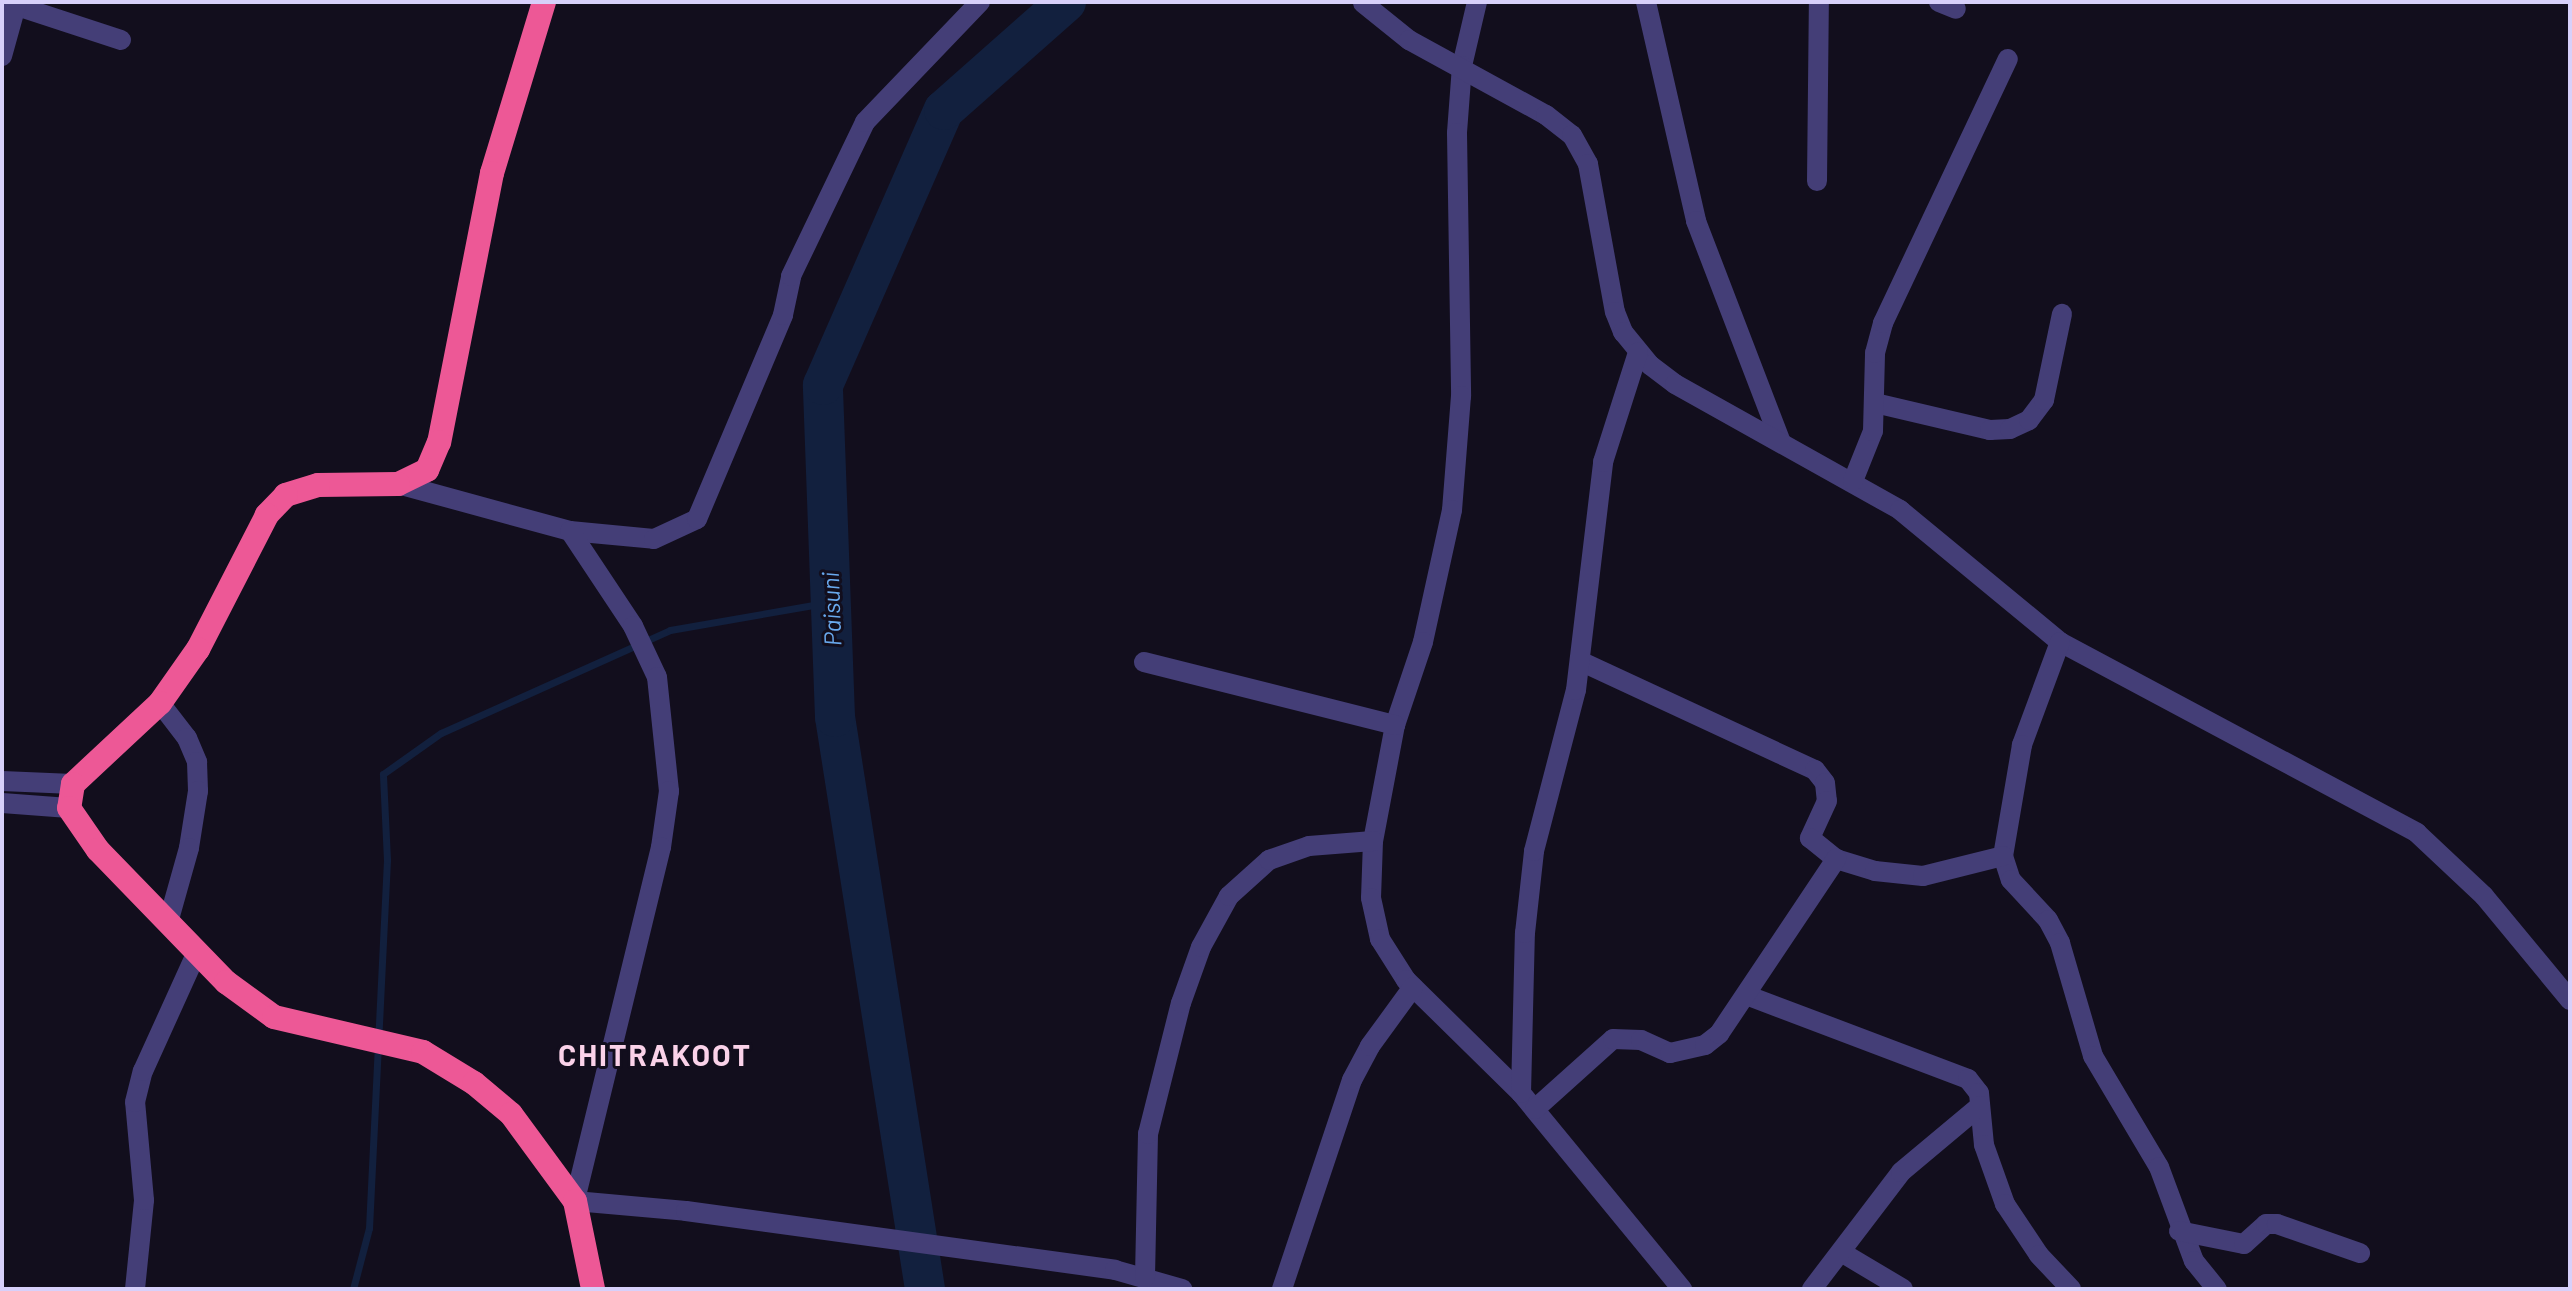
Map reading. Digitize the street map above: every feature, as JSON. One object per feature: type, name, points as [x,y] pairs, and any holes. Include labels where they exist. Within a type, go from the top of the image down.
[{"type":"highway","points":[[544,2],[492,173],[439,442],[427,470],[398,484],[318,485],[286,495],[267,515],[198,649],[160,703],[71,796],[98,850],[169,919],[226,982],[274,1017],[423,1052],[474,1083],[511,1114],[575,1201],[593,1289]]},
{"type":"street","points":[[398,484],[570,531],[654,539],[697,519],[783,315],[791,276],[865,122],[980,2]]},
{"type":"street","points":[[1477,2],[1462,66],[1456,188],[1461,396],[1452,510],[1423,642],[1395,725],[1373,841],[1371,898],[1380,939],[1413,987],[1521,1093],[1682,1289]]},
{"type":"street","points":[[1646,2],[1696,221],[1780,440]]},
{"type":"street","points":[[1817,181],[1819,2]]},
{"type":"street","points":[[2,56],[13,3],[121,40]]},
{"type":"street","points":[[1363,3],[1409,40],[1462,66],[1572,135],[1588,164],[1615,312],[1638,352],[1675,384],[1853,481],[1964,558],[2009,603],[2060,642],[2417,833],[2484,896],[2570,1000]]},
{"type":"street","points":[[1853,481],[1873,431],[1875,353],[1883,323],[2008,59]]},
{"type":"street","points":[[1875,403],[1990,430],[2010,429],[2029,420],[2044,400],[2062,314]]},
{"type":"street","points":[[1521,1093],[1525,933],[1534,851],[1580,661],[1603,462],[1638,352]]},
{"type":"street","points":[[570,531],[633,626],[657,677],[669,791],[661,847],[575,1201],[686,1211],[1115,1270],[1182,1289]]},
{"type":"street","points":[[2060,642],[2022,745],[2003,856],[2011,880],[2048,920],[2060,943],[2081,1028],[2114,1098],[2159,1167],[2179,1231],[2217,1289]]},
{"type":"street","points":[[1580,661],[1815,770],[1825,783],[1827,801],[1810,838],[1836,859],[1875,871],[1923,876],[2003,856]]},
{"type":"street","points":[[1144,662],[1395,725]]},
{"type":"street","points":[[160,703],[187,738],[197,762],[198,791],[189,848],[169,919]]},
{"type":"street","points":[[2,781],[71,796]]},
{"type":"street","points":[[2,803],[71,796]]},
{"type":"street","points":[[1145,1277],[1148,1134],[1181,1003],[1201,947],[1229,896],[1269,860],[1309,846],[1373,841]]},
{"type":"street","points":[[1535,1109],[1613,1039],[1641,1040],[1670,1053],[1705,1045],[1746,995],[1836,859]]},
{"type":"street","points":[[135,1289],[144,1200],[135,1102],[143,1071],[197,952]]},
{"type":"street","points":[[1282,1289],[1352,1080],[1370,1046],[1413,987]]},
{"type":"street","points":[[1746,995],[1946,1068],[1968,1079],[1980,1106],[1984,1145],[2005,1204],[2039,1255],[2071,1289]]},
{"type":"street","points":[[1812,1289],[1901,1172],[1980,1106]]},
{"type":"street","points":[[2179,1231],[2244,1244],[2252,1242],[2266,1224],[2277,1224],[2360,1253]]},
{"type":"street","points":[[1841,1252],[1903,1289]]},
{"type":"waterway","name":"Paisuni","points":[[925,1289],[835,717],[823,385],[944,110],[1066,2]]},
{"type":"waterway","points":[[353,1289],[369,1228],[387,860],[383,774],[441,733],[670,630],[831,602]]},
{"type":"district","name":"CHITRAKOOT","points":[[655,1054]]}]
